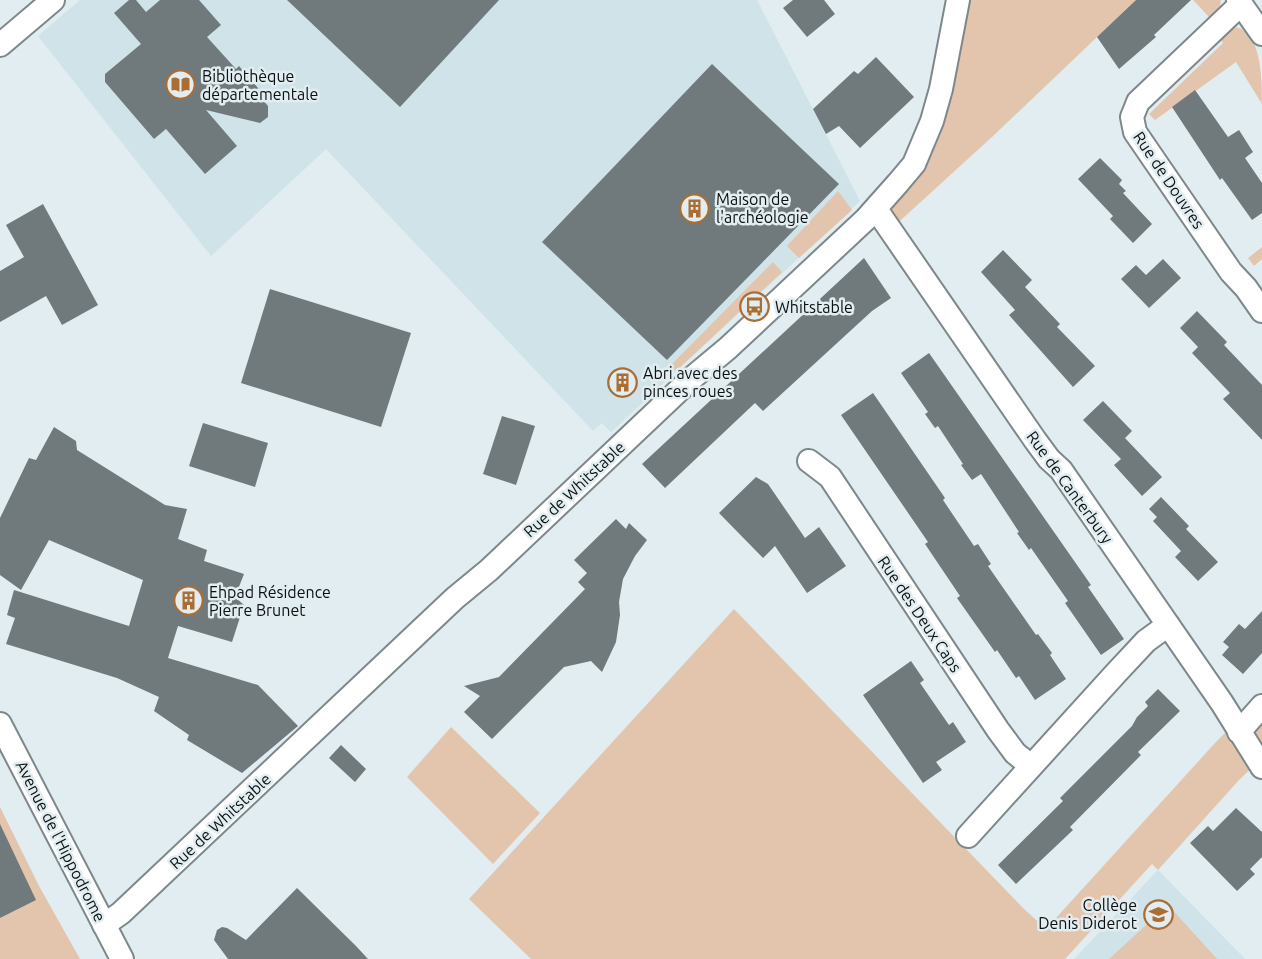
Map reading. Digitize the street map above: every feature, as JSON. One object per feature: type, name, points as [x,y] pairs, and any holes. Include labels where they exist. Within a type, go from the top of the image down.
[{"type":"street","points":[[0,45],[53,0]]},
{"type":"street","name":"Rue de Whitstable","points":[[104,925],[122,913],[454,598],[489,570],[876,208],[914,164],[932,121],[941,89],[958,0]]},
{"type":"street","points":[[1239,2],[1262,34]]},
{"type":"street","name":"Rue de Douvres","points":[[1239,2],[1138,102],[1132,117],[1135,132],[1231,272],[1262,311]]},
{"type":"street","name":"Rue de Canterbury","points":[[876,208],[1035,441],[1061,470],[1222,703],[1262,767]]},
{"type":"street","name":"Rue des Deux Caps","points":[[809,461],[830,477],[998,730],[1015,753],[1031,766]]},
{"type":"street","points":[[968,836],[1146,641],[1167,625]]},
{"type":"street","points":[[1239,732],[1262,706]]},
{"type":"street","name":"Avenue de l'Hippodrome","points":[[0,724],[122,959]]},
{"type":"shaded area","points":[[80,0],[757,0],[860,201],[611,432],[602,423],[593,431],[326,149],[211,256],[38,36]]},
{"type":"shaded area","points":[[958,0],[1136,0],[891,229],[876,209],[914,164]]},
{"type":"shaded area","points":[[1193,0],[1221,0],[1220,6],[1211,19]]},
{"type":"shaded area","points":[[1232,27],[1242,29],[1255,45],[1262,82],[1262,104],[1236,62],[1155,120],[1149,114],[1223,43],[1218,36]]},
{"type":"shaded area","points":[[838,191],[852,210],[799,258],[787,246]]},
{"type":"shaded area","points":[[1262,247],[1262,259],[1254,266],[1248,258]]},
{"type":"shaded area","points":[[773,262],[782,272],[676,371],[670,366]]},
{"type":"shaded area","points":[[734,609],[1046,929],[1215,743],[1262,695],[1262,758],[1239,780],[1158,870],[1152,864],[1065,959],[531,959],[469,899]]},
{"type":"shaded area","points":[[451,727],[540,813],[493,864],[407,777]]},
{"type":"shaded area","points":[[0,807],[39,886],[80,959],[0,959]]},
{"type":"shaded area","name":"Collège Denis Diderot","points":[[1158,870],[1245,959],[1074,959]]},
{"type":"shaded area","points":[[1168,905],[1217,959],[1109,959]]},
{"type":"building","name":"Bibliothèque départementale","points":[[129,0],[136,0],[146,12],[160,0],[199,0],[221,25],[207,37],[236,69],[239,66],[258,88],[255,91],[268,106],[268,117],[260,123],[206,110],[237,146],[205,174],[166,129],[154,139],[105,82],[105,74],[141,44],[114,13]]},
{"type":"building","points":[[287,0],[499,0],[400,107]]},
{"type":"building","points":[[793,0],[824,0],[835,14],[807,37],[783,8]]},
{"type":"building","points":[[1136,0],[1191,0],[1154,35],[1156,37],[1119,69],[1097,37]]},
{"type":"building","points":[[876,57],[914,97],[860,148],[839,126],[826,134],[813,109],[854,71],[858,74]]},
{"type":"building","name":"Maison de l'archéologie","points":[[712,64],[839,184],[667,360],[542,242]]},
{"type":"building","points":[[1195,90],[1228,137],[1239,130],[1253,152],[1245,158],[1262,183],[1262,213],[1252,220],[1222,178],[1220,180],[1172,107]]},
{"type":"building","points":[[1100,158],[1122,180],[1119,184],[1126,191],[1123,193],[1152,224],[1133,243],[1110,219],[1113,216],[1078,179]]},
{"type":"building","points":[[43,204],[98,305],[62,325],[46,296],[0,322],[0,271],[24,257],[6,225]]},
{"type":"building","points":[[1003,250],[1032,280],[1025,287],[1060,324],[1057,327],[1095,366],[1073,387],[1009,315],[1015,310],[981,272]]},
{"type":"building","points":[[864,258],[891,298],[872,311],[763,411],[755,403],[665,488],[642,464]]},
{"type":"building","points":[[1163,259],[1181,278],[1149,308],[1121,279],[1136,265],[1146,275]]},
{"type":"building","points":[[270,289],[411,333],[381,427],[241,383]]},
{"type":"building","points":[[1197,311],[1227,342],[1224,345],[1262,385],[1262,440],[1223,399],[1230,393],[1192,353],[1198,347],[1180,328]]},
{"type":"building","points":[[929,353],[1091,585],[1088,587],[1124,639],[1101,655],[1065,603],[1068,601],[1031,548],[1029,550],[1017,533],[1019,532],[981,474],[972,480],[938,426],[935,428],[925,414],[928,412],[901,373]]},
{"type":"building","points":[[873,393],[945,498],[943,500],[974,546],[978,544],[991,564],[988,566],[1036,635],[1038,634],[1052,653],[1050,655],[1066,679],[1035,700],[1019,676],[1016,678],[997,650],[995,652],[957,598],[960,596],[925,544],[928,542],[841,415]]},
{"type":"building","points":[[1103,401],[1132,431],[1125,438],[1162,477],[1142,496],[1114,465],[1121,459],[1083,420]]},
{"type":"building","points":[[502,416],[535,426],[516,485],[483,474]]},
{"type":"building","points":[[203,423],[268,443],[255,487],[189,466]]},
{"type":"building","name":"Ehpad Résidence Pierre Brunet","points":[[54,427],[76,441],[77,450],[165,505],[187,509],[178,539],[207,550],[204,561],[244,574],[235,597],[244,605],[232,642],[178,626],[168,658],[258,685],[298,726],[242,773],[187,740],[189,735],[154,711],[159,697],[117,678],[6,644],[15,618],[7,615],[14,590],[129,626],[143,580],[49,540],[21,590],[0,575],[0,518],[29,458],[36,460]]},
{"type":"building","points":[[756,477],[768,484],[805,538],[819,527],[846,566],[807,593],[775,546],[763,558],[719,513]]},
{"type":"building","points":[[1161,497],[1189,526],[1186,529],[1218,562],[1198,581],[1175,557],[1181,551],[1153,521],[1157,517],[1149,509]]},
{"type":"building","points":[[616,519],[626,529],[629,523],[647,540],[635,556],[623,579],[616,642],[602,672],[591,661],[564,667],[492,739],[464,712],[480,696],[464,686],[499,677],[585,589],[578,582],[587,573],[574,560]]},
{"type":"building","points":[[1262,611],[1262,653],[1243,674],[1222,655],[1229,647],[1223,642],[1239,624],[1245,629]]},
{"type":"building","points":[[911,661],[924,680],[920,683],[949,725],[953,722],[966,742],[936,762],[942,770],[923,783],[863,695]]},
{"type":"building","points":[[1158,689],[1180,711],[1138,752],[1141,755],[1070,827],[1073,830],[1016,884],[998,865],[1063,801],[1060,798],[1132,726],[1148,706],[1145,702]]},
{"type":"building","points":[[341,745],[366,769],[355,782],[329,758]]},
{"type":"building","points":[[1236,808],[1262,832],[1262,857],[1250,869],[1255,874],[1237,891],[1190,843],[1208,826],[1213,831]]},
{"type":"building","points":[[0,824],[36,900],[0,918]]},
{"type":"building","points":[[297,888],[368,959],[228,959],[214,940],[217,930],[222,927],[227,928],[246,940]]},
{"type":"place","name":"Bibliothèque départementale","points":[[181,85]]},
{"type":"place","name":"Maison de l'archéologie","points":[[695,208]]},
{"type":"place","name":"Whitstable","points":[[754,307]]},
{"type":"place","name":"Abri avec des pinces roues","points":[[622,382]]},
{"type":"place","name":"Ehpad Résidence Pierre Brunet","points":[[188,601]]},
{"type":"place","name":"Collège Denis Diderot","points":[[1158,914]]}]
